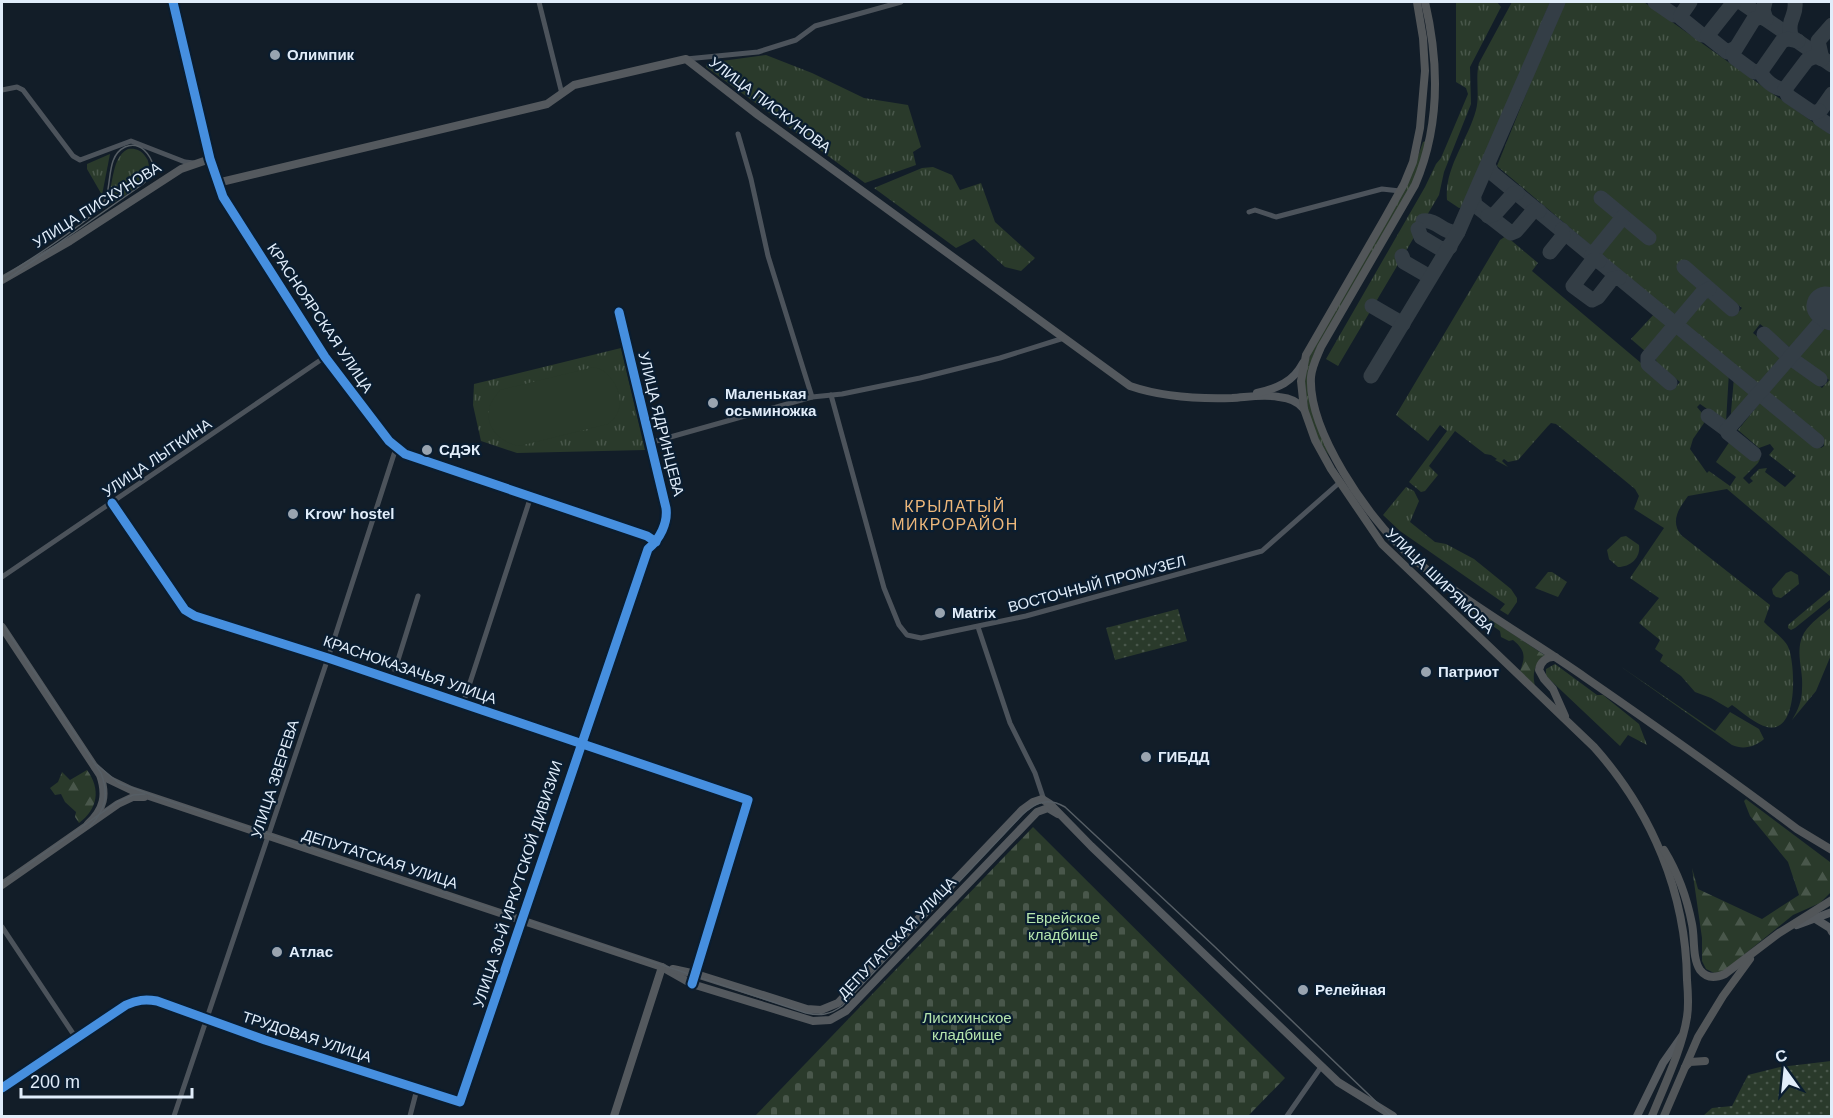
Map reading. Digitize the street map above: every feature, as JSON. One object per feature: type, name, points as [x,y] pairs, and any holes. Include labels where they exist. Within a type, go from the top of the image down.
[{"type":"main road","name":"УЛИЦА ШИРЯМОВА","points":[[1417,2],[1424,53],[1423,96],[1417,142],[1409,172],[1316,336],[1304,362],[1301,381],[1304,409],[1315,440],[1372,531],[1392,555],[1609,763],[1635,800],[1654,835],[1671,880],[1685,939],[1688,1013],[1652,1116]]},
{"type":"main road","name":"УЛИЦА ШИРЯМОВА","points":[[1425,2],[1433,47],[1434,121],[1430,143],[1415,185],[1316,357],[1311,376],[1311,388],[1317,416],[1330,447],[1368,509],[1396,542],[1417,561],[1797,829],[1830,848]]},
{"type":"main road","points":[[1423,96],[1425,107],[1431,108],[1434,93]]},
{"type":"main road","points":[[1417,142],[1420,136],[1425,135],[1429,136],[1430,143]]},
{"type":"main road","points":[[1556,658],[1551,657],[1545,660],[1539,670],[1552,689],[1568,722]]},
{"type":"main road","points":[[1654,835],[1676,869],[1691,917],[1697,964],[1702,972],[1712,977],[1722,975],[1754,954],[1779,933],[1832,900]]},
{"type":"main road","points":[[1664,1116],[1714,1009],[1754,954]]},
{"type":"main road","points":[[1681,1076],[1690,1062],[1705,1061]]},
{"type":"street","name":"КРАСНОЯРСКАЯ УЛИЦА","points":[[173,2],[217,183],[231,210],[325,357],[396,448],[405,454],[647,536],[656,542]]},
{"type":"street","points":[[539,2],[562,94]]},
{"type":"street","points":[[686,59],[758,52],[796,40],[815,26],[901,2]]},
{"type":"street","name":"УЛИЦА ПИСКУНОВА","points":[[217,183],[547,104],[574,85],[686,59],[758,115],[1130,386],[1169,395],[1218,398],[1278,396],[1295,401],[1304,409]]},
{"type":"street","points":[[2,90],[17,87],[23,90],[76,158],[84,159],[131,141],[185,162],[194,163]]},
{"type":"street","points":[[738,134],[771,267],[812,397]]},
{"type":"street","name":"УЛИЦА ПИСКУНОВА","points":[[2,280],[70,241],[169,176],[194,163],[210,159]]},
{"type":"street","points":[[1249,212],[1255,210],[1276,217],[1382,189],[1400,190]]},
{"type":"street","name":"УЛИЦА ЯДРИНЦЕВА","points":[[619,312],[667,514],[656,542]]},
{"type":"street","points":[[649,443],[812,397],[931,375],[1000,358],[1064,338]]},
{"type":"street","name":"УЛИЦА ЛЫТКИНА","points":[[2,577],[325,357]]},
{"type":"street","name":"УЛИЦА ПИСКУНОВА","points":[[1218,398],[1257,393],[1278,387],[1292,378],[1304,362]]},
{"type":"street","name":"ВОСТОЧНЫЙ ПРОМУЗЕЛ","points":[[831,395],[884,588],[899,625],[907,635],[921,638],[1064,606],[1262,551],[1340,483]]},
{"type":"street","name":"УЛИЦА ЗВЕРЕВА","points":[[174,1116],[269,836],[396,448]]},
{"type":"street","points":[[463,704],[531,496]]},
{"type":"street","name":"КРАСНОКАЗАЧЬЯ УЛИЦА","points":[[112,503],[184,610],[195,616],[328,658],[748,800],[696,974]]},
{"type":"street","name":"УЛИЦА 30-Й ИРКУТСКОЙ ДИВИЗИИ","points":[[460,1102],[648,549],[656,542]]},
{"type":"street","points":[[398,660],[418,596]]},
{"type":"street","name":"ДЕПУТАТСКАЯ УЛИЦА","points":[[2,627],[95,766],[102,783],[103,800],[97,815],[88,824]]},
{"type":"street","points":[[978,627],[1010,723],[1035,774],[1044,800],[1338,1082],[1393,1116]]},
{"type":"street","points":[[392,680],[394,672]]},
{"type":"street","name":"ДЕПУТАТСКАЯ УЛИЦА","points":[[95,766],[118,785],[156,799],[662,967],[696,974],[807,1009],[821,1010],[833,1007],[872,969],[1022,810],[1035,801],[1044,800]]},
{"type":"street","points":[[2,885],[129,798],[140,796],[156,799]]},
{"type":"street","name":"ДЕПУТАТСКАЯ УЛИЦА","points":[[662,967],[692,984],[807,1019],[822,1021],[838,1016],[846,1011],[1037,812],[1048,808],[1057,812]]},
{"type":"street","points":[[1779,933],[1832,912]]},
{"type":"street","points":[[1814,918],[1830,928],[1832,932]]},
{"type":"street","points":[[2,927],[76,1038],[2,1088]]},
{"type":"street","points":[[614,1116],[662,967]]},
{"type":"street","points":[[692,984],[696,974]]},
{"type":"street","name":"ТРУДОВАЯ УЛИЦА","points":[[76,1038],[126,1005],[136,1000],[146,999],[460,1102]]},
{"type":"street","points":[[1637,1116],[1663,1063],[1682,1034]]},
{"type":"street","points":[[1287,1116],[1321,1066]]},
{"type":"street","points":[[410,1116],[417,1089]]},
{"type":"green space","points":[[1456,2],[1497,2],[1501,7],[1470,67],[1471,104],[1444,172],[1439,195],[1338,366],[1326,359],[1441,158],[1468,94],[1466,88],[1456,82]]},
{"type":"green space","points":[[1512,2],[1550,2],[1465,207],[1459,208],[1447,200],[1449,177],[1476,110],[1479,63]]},
{"type":"green space","points":[[1563,2],[1644,2],[1831,135],[1831,295],[1823,289],[1814,299],[1827,311],[1793,350],[1760,324],[1753,333],[1785,359],[1761,387],[1687,327],[1685,321],[1708,294],[1735,316],[1742,308],[1684,260],[1678,268],[1703,290],[1681,315],[1675,317],[1599,253],[1622,223],[1650,245],[1655,237],[1600,192],[1594,199],[1618,219],[1595,249],[1497,166]]},
{"type":"green space","points":[[766,55],[812,73],[864,98],[908,105],[921,147],[913,152],[916,165],[865,183],[706,67],[707,63]]},
{"type":"green space","points":[[1427,141],[1414,182],[1313,356],[1308,375],[1334,461],[1321,443],[1311,422],[1306,399],[1306,367],[1311,353],[1409,181],[1423,142]]},
{"type":"green space","points":[[128,149],[138,150],[145,156],[149,164],[148,172],[136,187],[103,209],[107,202],[115,167],[122,153]]},
{"type":"green space","points":[[110,154],[102,195],[87,169],[87,164]]},
{"type":"green space","points":[[933,167],[952,175],[960,190],[981,183],[995,222],[1035,258],[1021,271],[1005,267],[974,239],[956,248],[874,188],[922,168]]},
{"type":"green space","points":[[1506,236],[1538,263],[1532,271],[1673,390],[1680,382],[1657,363],[1655,357],[1676,334],[1681,332],[1729,372],[1726,422],[1700,404],[1697,407],[1702,413],[1704,423],[1693,439],[1690,449],[1707,473],[1709,471],[1730,486],[1736,477],[1716,462],[1730,441],[1760,459],[1743,478],[1749,484],[1753,481],[1750,478],[1759,469],[1767,468],[1765,472],[1785,487],[1796,476],[1769,455],[1774,449],[1770,444],[1759,448],[1738,430],[1762,400],[1821,448],[1824,446],[1823,440],[1767,393],[1792,364],[1822,388],[1829,380],[1800,356],[1824,328],[1830,326],[1831,577],[1727,489],[1688,496],[1676,520],[1681,535],[1770,605],[1764,622],[1787,645],[1793,669],[1790,710],[1785,720],[1777,726],[1762,725],[1732,705],[1728,708],[1695,692],[1681,676],[1660,661],[1663,655],[1655,649],[1660,640],[1639,623],[1659,598],[1630,578],[1664,528],[1634,509],[1639,496],[1635,489],[1556,424],[1551,423],[1518,460],[1508,462],[1504,459],[1502,461],[1508,467],[1491,455],[1485,454],[1455,431],[1429,466],[1438,475],[1425,491],[1421,492],[1409,482],[1447,431],[1440,425],[1428,441],[1396,415],[1500,240]]},
{"type":"green space","points":[[1656,312],[1670,322],[1671,327],[1651,352],[1646,352],[1631,339]]},
{"type":"green space","points":[[621,348],[645,450],[517,453],[481,441],[473,405],[474,384]]},
{"type":"green space","points":[[594,367],[601,369],[612,379],[620,400],[616,415],[608,424],[519,446],[505,441],[494,431],[489,411],[491,403],[500,390]]},
{"type":"green space","points":[[1734,377],[1754,392],[1754,396],[1730,424]]},
{"type":"green space","points":[[1406,487],[1414,491],[1419,501],[1410,522],[1435,542],[1446,544],[1474,559],[1511,589],[1517,602],[1508,615],[1500,610],[1505,604],[1400,531],[1383,515]]},
{"type":"green space","points":[[1626,536],[1639,545],[1638,554],[1630,563],[1618,567],[1609,559],[1607,550],[1621,537]]},
{"type":"green space","points":[[1791,571],[1798,575],[1799,584],[1781,598],[1776,597],[1772,589],[1786,573]]},
{"type":"green space","points":[[1548,572],[1552,572],[1567,582],[1558,597],[1535,588]]},
{"type":"green space","points":[[1831,589],[1831,599],[1795,628],[1791,630],[1788,628],[1788,625]]},
{"type":"green space","points":[[1458,598],[1546,656],[1535,669],[1535,686],[1520,671],[1524,657],[1520,647],[1513,640],[1509,641],[1501,637],[1500,631],[1456,600]]},
{"type":"green space","points":[[1831,607],[1831,655],[1816,691],[1792,720],[1802,693],[1801,640],[1810,625]]},
{"type":"green space","points":[[1178,609],[1187,641],[1115,660],[1106,628]]},
{"type":"green space","points":[[1555,664],[1597,695],[1603,695],[1639,724],[1647,745],[1628,735],[1620,746],[1546,676],[1546,669]]},
{"type":"green space","points":[[1620,666],[1715,731],[1730,712],[1759,729],[1764,739],[1749,747],[1732,745]]},
{"type":"green space","points":[[87,770],[96,791],[94,805],[79,823],[75,817],[76,812],[65,802],[61,794],[55,795],[50,788],[58,782],[62,772],[70,780]]},
{"type":"green space","points":[[1746,799],[1830,862],[1831,892],[1820,903],[1793,915],[1724,971],[1714,973],[1706,969],[1702,961],[1702,938],[1692,868],[1698,889],[1762,919],[1799,895],[1788,862],[1750,816],[1744,801]]},
{"type":"green space","name":"Лисихинское кладбище","points":[[1033,827],[1285,1078],[1248,1116],[755,1116]]},
{"type":"green space","points":[[1831,1061],[1831,1116],[1703,1116],[1712,1108],[1732,1106],[1748,1075],[1780,1067]]},
{"type":"taxiway","points":[[1371,376],[1458,232],[1558,2]]},
{"type":"taxiway","points":[[1655,2],[1674,15],[1681,15]]},
{"type":"taxiway","points":[[1690,2],[1681,18],[1702,35],[1708,35]]},
{"type":"taxiway","points":[[1734,2],[1707,36],[1727,52],[1734,49]]},
{"type":"taxiway","points":[[1741,2],[1832,65]]},
{"type":"taxiway","points":[[1761,71],[1754,72],[1735,58],[1733,53],[1754,19],[1761,17],[1766,19],[1763,10],[1765,2]]},
{"type":"taxiway","points":[[1791,36],[1790,25],[1795,11],[1795,2]]},
{"type":"taxiway","points":[[1819,111],[1813,113],[1788,96],[1785,89],[1807,60],[1816,56],[1822,59],[1818,41],[1832,25]]},
{"type":"taxiway","points":[[1785,89],[1770,83],[1761,71],[1782,41],[1788,39],[1798,41]]},
{"type":"taxiway","points":[[1832,94],[1818,114],[1820,119],[1832,127]]},
{"type":"taxiway","points":[[1488,165],[1492,173],[1817,441]]},
{"type":"taxiway","points":[[1488,216],[1495,214],[1513,194],[1517,193]]},
{"type":"taxiway","points":[[1601,198],[1649,238]]},
{"type":"taxiway","points":[[1474,199],[1475,205],[1511,233],[1516,231],[1533,211],[1539,211]]},
{"type":"taxiway","points":[[1592,255],[1623,217]]},
{"type":"taxiway","points":[[1423,221],[1433,222],[1449,231],[1458,232]]},
{"type":"taxiway","points":[[1418,229],[1421,237],[1441,249],[1450,247]]},
{"type":"taxiway","points":[[1550,252],[1563,236],[1562,230]]},
{"type":"taxiway","points":[[1402,256],[1404,262],[1430,277]]},
{"type":"taxiway","points":[[1599,261],[1592,261],[1573,286],[1592,300],[1598,297],[1612,279],[1619,278]]},
{"type":"taxiway","points":[[1684,267],[1732,309]]},
{"type":"taxiway","points":[[1670,383],[1648,364],[1648,357],[1702,293],[1709,289]]},
{"type":"taxiway","points":[[1372,306],[1403,324]]},
{"type":"taxiway","points":[[1754,454],[1727,430],[1831,310]]},
{"type":"taxiway","points":[[1764,334],[1789,357],[1820,379]]},
{"type":"taxiway","points":[[1708,416],[1727,430]]},
{"type":"runway","points":[[1826,306],[1832,311]]},
{"type":"tunnel","points":[[394,672],[398,660]]},
{"type":"tram line","points":[[2,278],[60,240],[100,208],[106,198],[114,158],[118,152],[130,145],[144,150],[154,168],[143,184],[2,283]]},
{"type":"tram line","points":[[2,623],[101,773],[105,788],[103,808],[90,826]]},
{"type":"tram line","points":[[97,765],[119,783],[157,797],[806,1013],[816,1014],[829,1013],[842,1006],[1022,815],[1037,804],[1053,802],[1065,807],[1391,1116]]},
{"type":"tram line","points":[[2,883],[117,802],[133,795],[145,794]]},
{"type":"cycle path","points":[[173,2],[210,159],[223,197],[325,357],[389,441],[405,454],[647,536],[656,542]]},
{"type":"cycle path","points":[[2,1088],[126,1005],[149,1000],[265,1040],[460,1102],[648,549],[659,536],[666,519],[666,508],[619,312]]},
{"type":"cycle path","points":[[112,503],[185,610],[195,616],[328,658],[748,800],[692,984]]},
{"type":"place","name":"Олимпик","points":[[275,55]]},
{"type":"place","name":"Маленькая осьминожка","points":[[713,403]]},
{"type":"place","name":"СДЭК","points":[[427,450]]},
{"type":"place","name":"Krow' hostel","points":[[293,514]]},
{"type":"place","name":"Matrix","points":[[940,613]]},
{"type":"place","name":"Патриот","points":[[1426,672]]},
{"type":"place","name":"ГИБДД","points":[[1146,757]]},
{"type":"place","name":"Атлас","points":[[277,952]]},
{"type":"place","name":"Релейная","points":[[1303,990]]},
{"type":"district","name":"КРЫЛАТЫЙ МИКРОРАЙОН","points":[[955,515]]},
{"type":"park label","name":"Еврейское кладбище","points":[[1063,926]]}]
